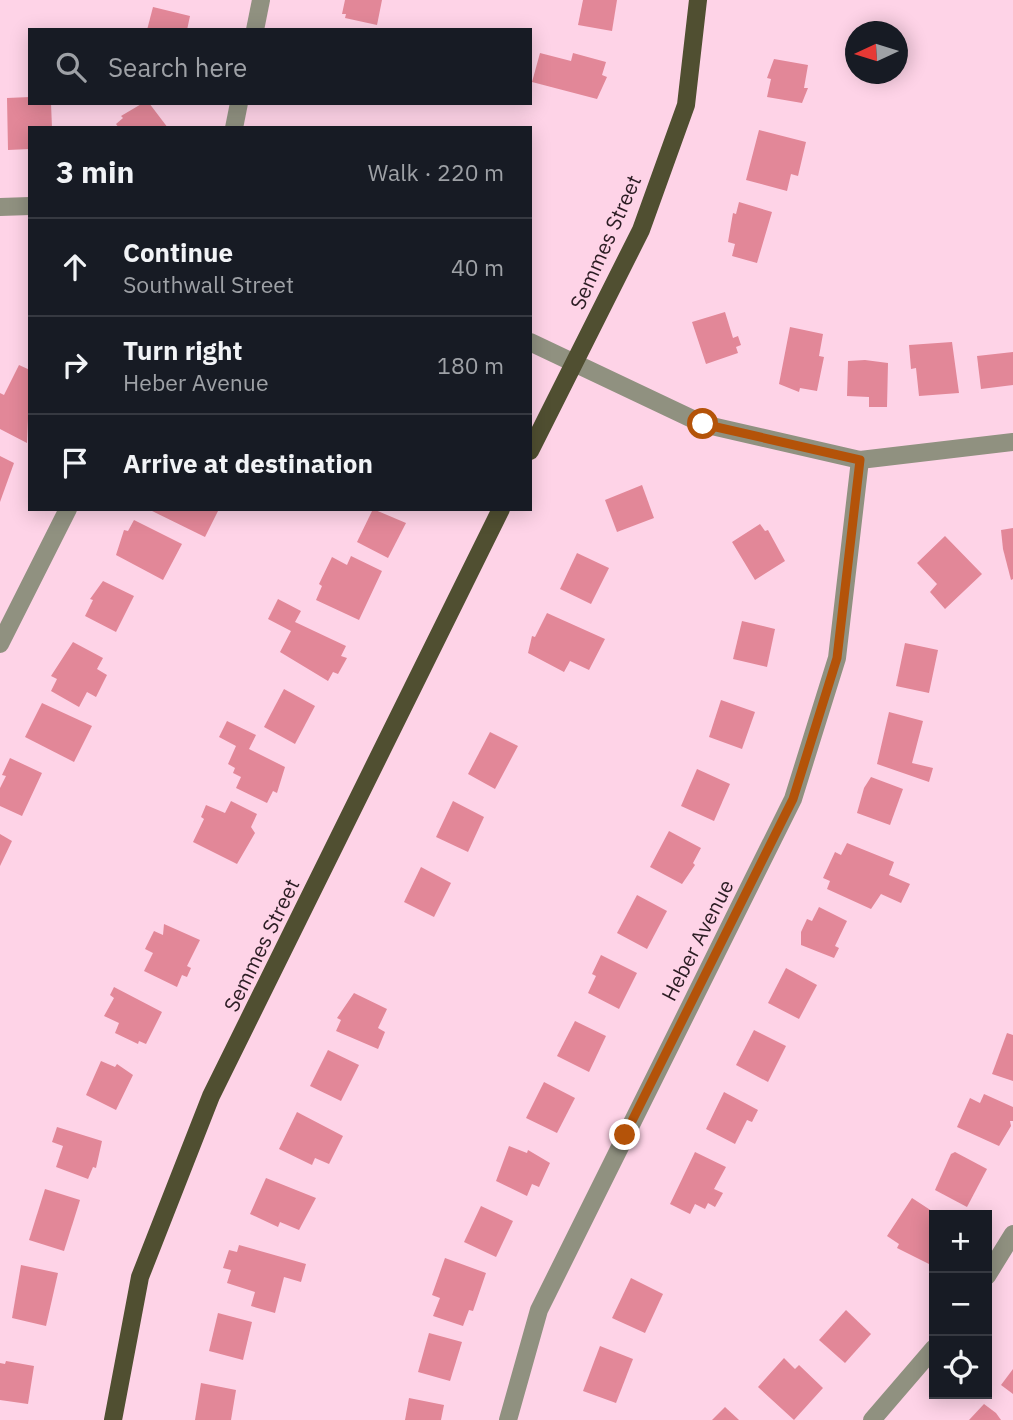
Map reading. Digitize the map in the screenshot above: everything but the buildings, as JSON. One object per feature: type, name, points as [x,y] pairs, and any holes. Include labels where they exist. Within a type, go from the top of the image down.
[{"type":"main road","name":"Semmes Street","points":[[532,447],[641,230],[686,105],[698,0]]},
{"type":"main road","name":"Semmes Street","points":[[113,1420],[140,1277],[211,1096],[500,511]]},
{"type":"street","points":[[255,28],[261,0]]},
{"type":"street","points":[[234,126],[239,105]]},
{"type":"street","points":[[0,207],[28,206]]},
{"type":"street","points":[[532,343],[703,424],[860,460],[1013,442]]},
{"type":"street","name":"Heber Avenue","points":[[508,1420],[539,1310],[793,799],[837,658],[860,460]]},
{"type":"street","points":[[0,644],[67,511]]},
{"type":"street","points":[[989,1273],[1013,1234]]},
{"type":"street","points":[[872,1420],[929,1354]]},
{"type":"route","points":[[625,1135],[793,799],[837,658],[860,460],[703,424]]}]
